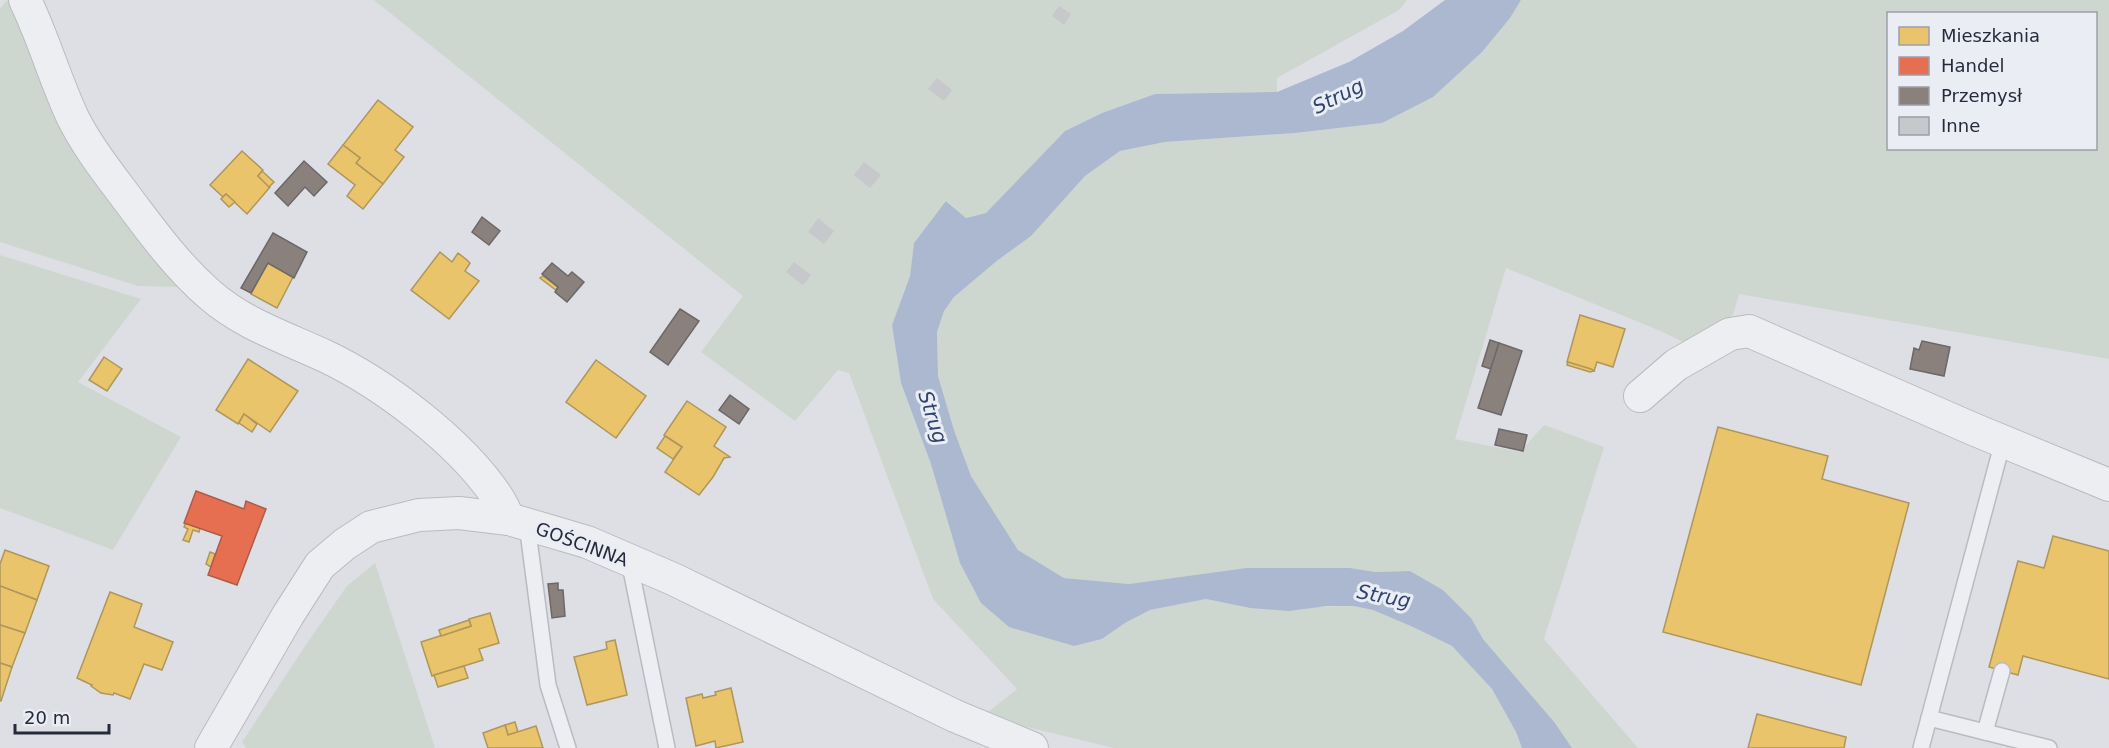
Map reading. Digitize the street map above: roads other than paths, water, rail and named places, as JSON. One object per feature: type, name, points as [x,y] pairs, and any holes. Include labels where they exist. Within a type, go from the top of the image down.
[{"type":"street","points":[[25,0],[40,32],[73,118],[95,156],[159,243],[182,268],[234,314],[363,375],[413,411],[464,458],[518,522]]},
{"type":"street","points":[[1640,396],[1676,365],[1730,334],[1749,331],[2109,485]]},
{"type":"street","name":"GOŚCINNA","points":[[211,748],[288,615],[320,565],[345,544],[371,527],[418,516],[459,513],[518,522],[587,542],[674,579],[955,716],[1032,748]]},
{"type":"lane","points":[[1922,748],[2003,441]]},
{"type":"lane","points":[[518,522],[548,685],[568,748]]},
{"type":"lane","points":[[629,560],[667,748]]},
{"type":"lane","points":[[1985,732],[2002,671]]},
{"type":"lane","points":[[1929,718],[2049,748]]},
{"type":"water","name":"Strug","points":[[1445,0],[1521,0],[1510,18],[1482,52],[1433,97],[1382,123],[1295,133],[1165,142],[1120,151],[1085,176],[1031,236],[954,297],[944,311],[937,332],[938,376],[971,476],[1018,550],[1064,578],[1129,584],[1246,568],[1350,568],[1376,572],[1410,571],[1443,590],[1471,618],[1483,639],[1555,723],[1572,748],[1522,748],[1516,732],[1492,689],[1452,646],[1373,610],[1353,606],[1327,606],[1289,611],[1250,608],[1206,599],[1150,610],[1125,623],[1102,639],[1074,646],[1009,627],[981,603],[960,563],[931,464],[901,383],[892,325],[910,276],[914,243],[946,201],[966,218],[986,213],[1065,131],[1102,113],[1155,94],[1277,92],[1349,62],[1403,31]]}]
